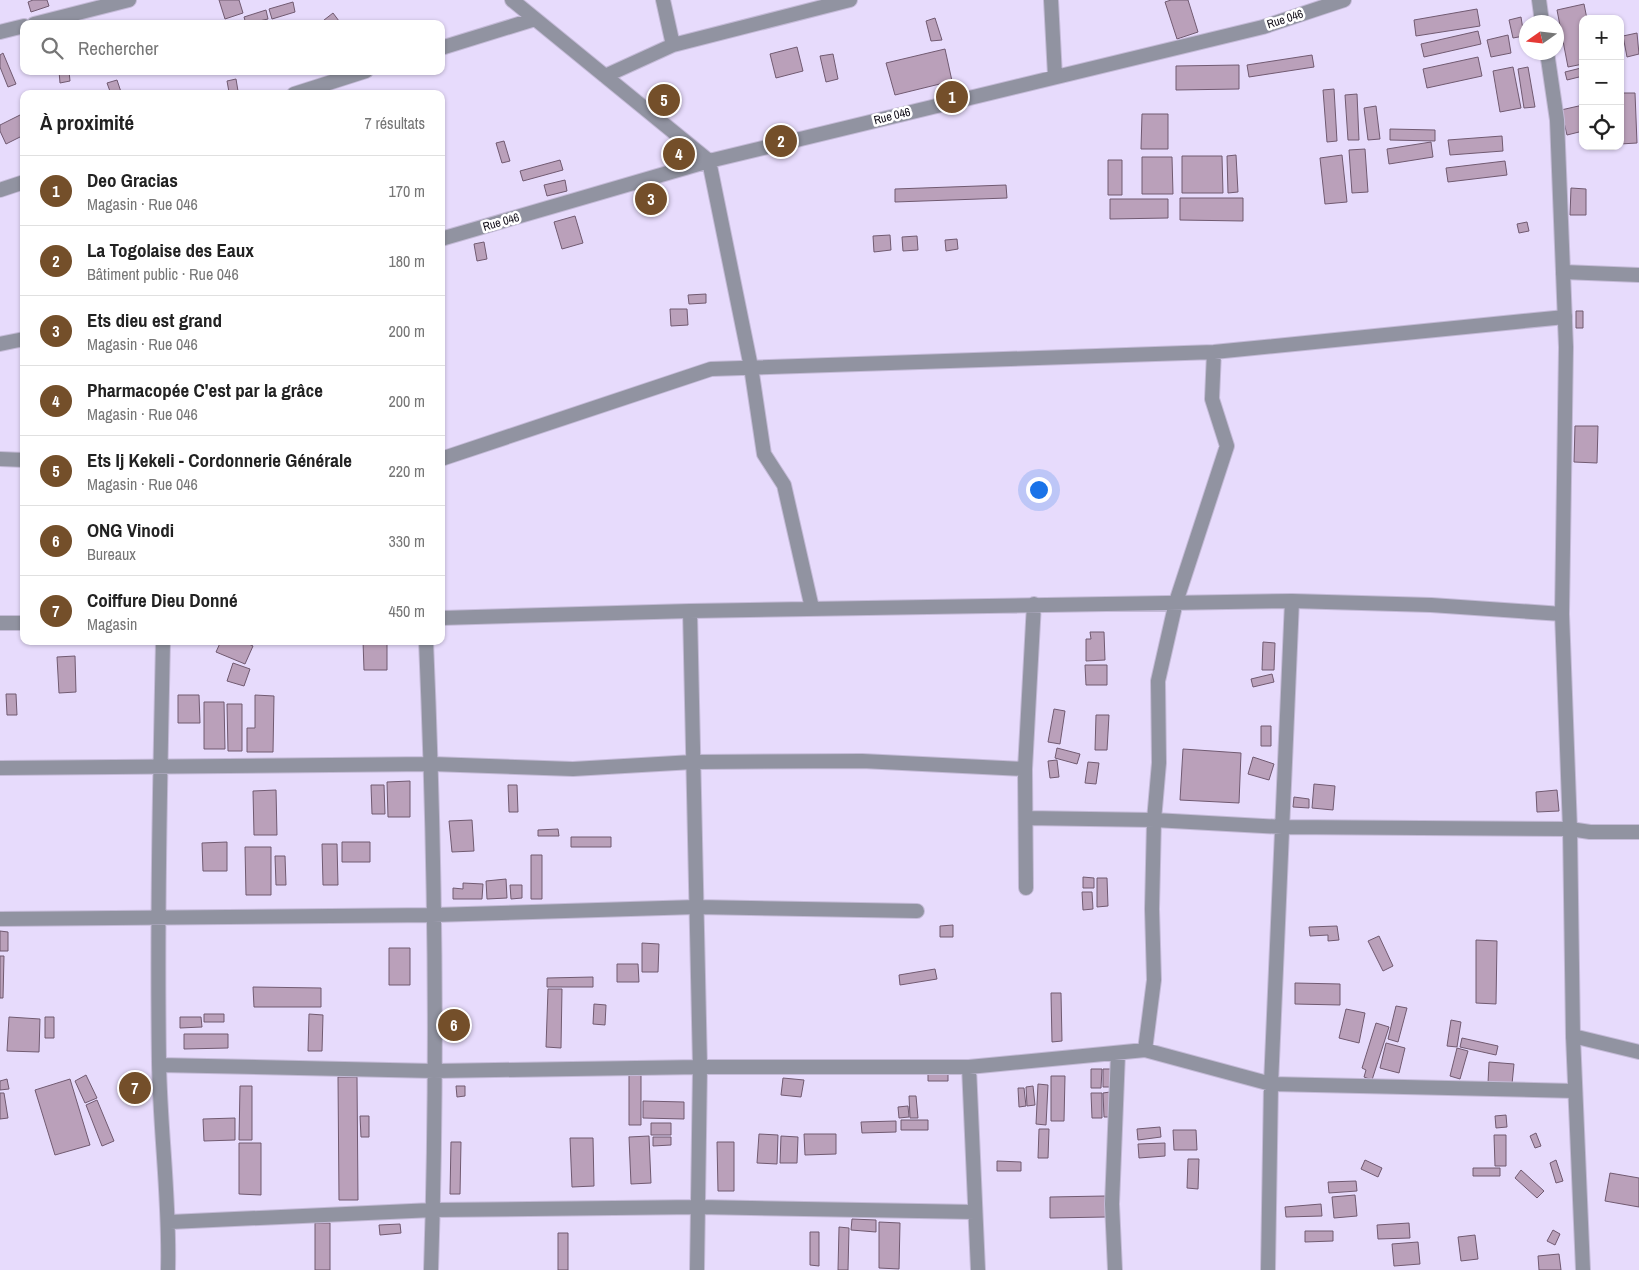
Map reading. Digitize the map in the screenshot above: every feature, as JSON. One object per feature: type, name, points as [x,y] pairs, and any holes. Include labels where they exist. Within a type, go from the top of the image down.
[{"type":"street","points":[[50,20],[129,0]]},
{"type":"street","points":[[512,0],[709,161],[750,367],[764,454],[784,485],[812,608]]},
{"type":"street","points":[[663,0],[673,45]]},
{"type":"street","points":[[605,76],[673,45],[850,0]]},
{"type":"street","points":[[1050,0],[1055,76]]},
{"type":"street","name":"Rue 046","points":[[445,238],[709,161],[1263,27],[1344,0]]},
{"type":"street","points":[[1539,0],[1541,15]]},
{"type":"street","points":[[445,47],[535,19]]},
{"type":"street","points":[[0,32],[20,27]]},
{"type":"street","points":[[1548,60],[1557,120],[1564,272],[1562,614],[1570,829],[1573,1036],[1583,1270]]},
{"type":"street","points":[[307,90],[353,75]]},
{"type":"street","points":[[0,190],[20,183]]},
{"type":"street","points":[[1564,272],[1639,274]]},
{"type":"street","points":[[445,458],[711,369],[1214,352],[1565,317]]},
{"type":"street","points":[[0,344],[20,340]]},
{"type":"street","points":[[1145,1050],[1154,980],[1152,909],[1154,820],[1160,763],[1158,681],[1176,602],[1227,446],[1212,399],[1214,352]]},
{"type":"street","points":[[0,459],[20,460]]},
{"type":"street","points":[[445,618],[812,608],[1292,601],[1431,605],[1562,614]]},
{"type":"street","points":[[1268,1270],[1271,1084],[1292,601]]},
{"type":"street","points":[[1026,888],[1025,770],[1034,604]]},
{"type":"street","points":[[690,611],[700,1067],[697,1270]]},
{"type":"street","points":[[0,623],[20,623]]},
{"type":"street","points":[[163,645],[157,919],[159,1066],[170,1222],[168,1270]]},
{"type":"street","points":[[426,645],[432,764],[434,1071],[431,1270]]},
{"type":"street","points":[[0,768],[432,764],[573,769],[693,762],[862,761],[1025,770]]},
{"type":"street","points":[[1026,818],[1154,820],[1282,827],[1570,829],[1590,832],[1639,832]]},
{"type":"street","points":[[0,919],[433,915],[696,907],[917,911]]},
{"type":"street","points":[[1573,1036],[1639,1052]]},
{"type":"street","points":[[159,1066],[434,1071],[700,1067],[969,1068],[1145,1050],[1271,1084],[1575,1091]]},
{"type":"street","points":[[1115,1270],[1112,1204],[1118,1054]]},
{"type":"street","points":[[969,1068],[978,1270]]},
{"type":"street","points":[[170,1222],[433,1210],[698,1207],[975,1212]]},
{"type":"building","points":[[47,0],[49,6],[31,12],[28,2]]},
{"type":"building","points":[[219,0],[239,0],[243,13],[225,19]]},
{"type":"building","points":[[1188,0],[1198,32],[1177,39],[1165,2]]},
{"type":"building","points":[[293,2],[295,12],[272,19],[269,9]]},
{"type":"building","points":[[1584,4],[1586,15],[1579,15],[1579,65],[1568,67],[1564,46],[1564,15],[1558,15],[1557,10]]},
{"type":"building","points":[[1477,9],[1480,26],[1416,36],[1414,20]]},
{"type":"building","points":[[266,10],[268,19],[245,20],[244,17]]},
{"type":"building","points":[[333,13],[338,20],[324,20]]},
{"type":"building","points":[[935,18],[942,40],[931,41],[926,21]]},
{"type":"building","points":[[1519,18],[1519,37],[1513,38],[1509,20]]},
{"type":"building","points":[[1478,31],[1481,44],[1424,57],[1421,44]]},
{"type":"building","points":[[1637,33],[1639,54],[1627,57],[1624,36]]},
{"type":"building","points":[[1508,35],[1511,53],[1491,57],[1487,40]]},
{"type":"building","points":[[797,47],[803,71],[776,78],[770,54]]},
{"type":"building","points":[[945,49],[952,81],[895,95],[886,63]]},
{"type":"building","points":[[3,53],[16,84],[8,87],[0,67],[0,55]]},
{"type":"building","points":[[833,54],[838,79],[826,82],[820,56]]},
{"type":"building","points":[[1312,55],[1314,67],[1249,77],[1247,65]]},
{"type":"building","points":[[1478,57],[1482,76],[1427,88],[1423,69]]},
{"type":"building","points":[[1239,65],[1239,89],[1176,90],[1176,66]]},
{"type":"building","points":[[1513,67],[1521,108],[1500,112],[1493,71]]},
{"type":"building","points":[[1528,67],[1535,107],[1524,108],[1518,69]]},
{"type":"building","points":[[1579,68],[1579,77],[1567,80],[1565,72]]},
{"type":"building","points":[[59,75],[69,75],[70,81],[60,83]]},
{"type":"building","points":[[236,79],[238,90],[229,90],[227,81]]},
{"type":"building","points":[[117,80],[120,90],[110,90],[107,83]]},
{"type":"building","points":[[1334,89],[1337,141],[1327,142],[1323,90]]},
{"type":"building","points":[[1624,93],[1635,93],[1637,143],[1624,144]]},
{"type":"building","points":[[1357,94],[1359,140],[1348,140],[1345,95]]},
{"type":"building","points":[[1376,106],[1380,139],[1368,140],[1364,108]]},
{"type":"building","points":[[1579,106],[1579,132],[1567,135],[1561,110]]},
{"type":"building","points":[[1142,114],[1168,114],[1168,149],[1141,149]]},
{"type":"building","points":[[20,115],[20,137],[6,144],[0,131],[0,125]]},
{"type":"building","points":[[1390,129],[1435,130],[1435,141],[1390,140]]},
{"type":"building","points":[[1502,136],[1503,151],[1450,155],[1448,140]]},
{"type":"building","points":[[504,141],[510,161],[502,163],[496,143]]},
{"type":"building","points":[[674,142],[686,152],[676,164],[663,154]]},
{"type":"building","points":[[1431,142],[1433,157],[1389,164],[1387,149]]},
{"type":"building","points":[[1365,149],[1368,192],[1352,193],[1349,150]]},
{"type":"building","points":[[1236,155],[1238,192],[1228,193],[1227,156]]},
{"type":"building","points":[[1342,155],[1347,202],[1325,204],[1320,158]]},
{"type":"building","points":[[1182,156],[1222,156],[1223,193],[1182,193]]},
{"type":"building","points":[[1142,157],[1172,157],[1173,194],[1142,194]]},
{"type":"building","points":[[560,160],[563,170],[523,181],[520,171]]},
{"type":"building","points":[[1108,160],[1122,160],[1122,195],[1108,195]]},
{"type":"building","points":[[1505,161],[1507,175],[1448,182],[1446,168]]},
{"type":"building","points":[[565,180],[567,191],[547,196],[544,185]]},
{"type":"building","points":[[1006,185],[1007,198],[895,202],[895,189]]},
{"type":"building","points":[[1571,188],[1586,189],[1586,215],[1570,215]]},
{"type":"building","points":[[664,191],[667,207],[651,210],[648,195]]},
{"type":"building","points":[[1180,198],[1243,198],[1243,221],[1180,220]]},
{"type":"building","points":[[1110,199],[1168,199],[1168,218],[1110,219]]},
{"type":"building","points":[[575,216],[583,243],[562,249],[554,222]]},
{"type":"building","points":[[1527,222],[1529,231],[1519,233],[1517,224]]},
{"type":"building","points":[[890,235],[891,250],[874,252],[873,236]]},
{"type":"building","points":[[917,236],[918,250],[903,251],[902,237]]},
{"type":"building","points":[[957,239],[958,249],[946,251],[945,240]]},
{"type":"building","points":[[484,242],[487,259],[477,261],[474,244]]},
{"type":"building","points":[[706,294],[706,303],[689,304],[688,295]]},
{"type":"building","points":[[670,309],[687,309],[688,325],[671,326]]},
{"type":"building","points":[[1576,311],[1583,311],[1583,328],[1576,328]]},
{"type":"building","points":[[1575,426],[1598,426],[1597,463],[1574,462]]},
{"type":"building","points":[[1090,632],[1104,632],[1105,660],[1086,661],[1086,639],[1091,639]]},
{"type":"building","points":[[1263,642],[1275,643],[1274,670],[1262,670]]},
{"type":"building","points":[[219,645],[253,646],[245,664],[216,652]]},
{"type":"building","points":[[363,645],[387,645],[387,670],[364,670]]},
{"type":"building","points":[[75,656],[76,692],[59,693],[57,657]]},
{"type":"building","points":[[233,663],[250,669],[244,686],[227,681]]},
{"type":"building","points":[[1085,665],[1107,665],[1107,685],[1086,685]]},
{"type":"building","points":[[1272,674],[1274,682],[1253,687],[1251,679]]},
{"type":"building","points":[[6,694],[16,694],[17,715],[7,715]]},
{"type":"building","points":[[178,695],[199,695],[200,723],[178,723]]},
{"type":"building","points":[[255,695],[274,696],[273,752],[247,752],[247,728],[255,728]]},
{"type":"building","points":[[204,702],[224,702],[225,749],[204,749]]},
{"type":"building","points":[[227,704],[242,704],[242,751],[228,751]]},
{"type":"building","points":[[1054,709],[1065,711],[1060,744],[1048,742]]},
{"type":"building","points":[[1096,715],[1109,715],[1107,750],[1095,750]]},
{"type":"building","points":[[1261,726],[1271,726],[1271,746],[1261,746]]},
{"type":"building","points":[[1057,748],[1080,754],[1077,764],[1055,758]]},
{"type":"building","points":[[1183,749],[1241,753],[1239,803],[1180,800]]},
{"type":"building","points":[[1253,757],[1274,764],[1269,780],[1248,774]]},
{"type":"building","points":[[1057,760],[1059,777],[1050,778],[1048,761]]},
{"type":"building","points":[[1088,762],[1099,763],[1096,784],[1085,783]]},
{"type":"building","points":[[410,781],[410,817],[388,817],[387,782]]},
{"type":"building","points":[[1314,784],[1335,786],[1333,810],[1312,808]]},
{"type":"building","points":[[371,785],[384,785],[385,814],[372,814]]},
{"type":"building","points":[[508,785],[517,785],[518,812],[509,812]]},
{"type":"building","points":[[276,790],[277,835],[254,835],[253,791]]},
{"type":"building","points":[[1557,790],[1559,811],[1537,812],[1536,792]]},
{"type":"building","points":[[1294,797],[1309,799],[1309,808],[1293,807]]},
{"type":"building","points":[[472,820],[474,851],[452,852],[449,821]]},
{"type":"building","points":[[558,829],[559,836],[538,836],[538,830]]},
{"type":"building","points":[[571,837],[611,837],[611,847],[571,847]]},
{"type":"building","points":[[227,842],[227,871],[203,871],[202,843]]},
{"type":"building","points":[[342,842],[370,842],[370,862],[342,862]]},
{"type":"building","points":[[322,844],[337,844],[338,885],[323,885]]},
{"type":"building","points":[[245,847],[271,847],[271,895],[246,895]]},
{"type":"building","points":[[531,855],[542,855],[542,899],[531,899]]},
{"type":"building","points":[[275,856],[285,856],[286,885],[276,885]]},
{"type":"building","points":[[1083,877],[1094,878],[1094,888],[1083,888]]},
{"type":"building","points":[[1097,878],[1107,878],[1108,906],[1097,907]]},
{"type":"building","points":[[506,879],[507,898],[487,899],[486,881]]},
{"type":"building","points":[[463,883],[483,884],[482,899],[453,899],[453,888],[463,889]]},
{"type":"building","points":[[510,885],[522,885],[522,898],[511,899]]},
{"type":"building","points":[[1082,892],[1092,892],[1093,909],[1083,910]]},
{"type":"building","points":[[953,925],[953,937],[940,937],[940,926]]},
{"type":"building","points":[[1337,926],[1339,940],[1328,941],[1328,935],[1310,936],[1309,927]]},
{"type":"building","points":[[0,931],[8,932],[8,951],[0,951]]},
{"type":"building","points":[[1379,936],[1393,966],[1383,971],[1368,941]]},
{"type":"building","points":[[1476,940],[1497,941],[1496,1004],[1476,1003]]},
{"type":"building","points":[[642,943],[659,944],[658,972],[642,972]]},
{"type":"building","points":[[389,948],[410,948],[410,985],[389,985]]},
{"type":"building","points":[[0,956],[4,956],[3,998],[0,998]]},
{"type":"building","points":[[617,964],[638,964],[639,982],[617,982]]},
{"type":"building","points":[[935,969],[937,979],[900,985],[899,975]]},
{"type":"building","points":[[593,977],[593,987],[547,987],[547,978]]},
{"type":"building","points":[[1295,983],[1340,984],[1340,1005],[1295,1004]]},
{"type":"building","points":[[253,987],[321,988],[321,1007],[254,1007]]},
{"type":"building","points":[[548,989],[562,989],[561,1048],[546,1047]]},
{"type":"building","points":[[1051,993],[1061,993],[1062,1041],[1052,1042]]},
{"type":"building","points":[[594,1004],[606,1005],[605,1025],[593,1024]]},
{"type":"building","points":[[1396,1006],[1407,1008],[1398,1042],[1388,1039]]},
{"type":"building","points":[[1346,1009],[1365,1013],[1359,1043],[1339,1038]]},
{"type":"building","points":[[204,1014],[224,1014],[224,1022],[204,1022]]},
{"type":"building","points":[[309,1014],[323,1015],[322,1051],[308,1051]]},
{"type":"building","points":[[9,1017],[40,1019],[39,1052],[7,1051]]},
{"type":"building","points":[[45,1017],[54,1017],[54,1038],[45,1038]]},
{"type":"building","points":[[180,1017],[201,1017],[202,1027],[180,1028]]},
{"type":"building","points":[[1451,1020],[1461,1022],[1457,1047],[1447,1046]]},
{"type":"building","points":[[1376,1023],[1389,1027],[1372,1080],[1364,1077],[1366,1070],[1362,1068]]},
{"type":"building","points":[[184,1034],[228,1034],[228,1048],[184,1049]]},
{"type":"building","points":[[1462,1038],[1498,1046],[1496,1055],[1460,1047]]},
{"type":"building","points":[[1386,1043],[1405,1048],[1399,1073],[1380,1068]]},
{"type":"building","points":[[1457,1048],[1468,1051],[1460,1079],[1450,1076]]},
{"type":"building","points":[[1489,1062],[1514,1064],[1512,1084],[1488,1083]]},
{"type":"building","points":[[1091,1069],[1102,1069],[1101,1088],[1091,1088]]},
{"type":"building","points":[[1103,1069],[1111,1069],[1110,1087],[1103,1087]]},
{"type":"building","points":[[928,1070],[948,1071],[948,1081],[928,1081]]},
{"type":"building","points":[[629,1074],[641,1075],[641,1125],[629,1125]]},
{"type":"building","points":[[86,1075],[97,1098],[85,1103],[75,1081]]},
{"type":"building","points":[[1051,1076],[1065,1076],[1064,1121],[1051,1121]]},
{"type":"building","points":[[338,1077],[357,1077],[358,1200],[339,1200]]},
{"type":"building","points":[[783,1078],[804,1080],[801,1097],[781,1095]]},
{"type":"building","points":[[7,1079],[9,1089],[0,1090],[0,1081]]},
{"type":"building","points":[[70,1079],[90,1145],[55,1155],[35,1090]]},
{"type":"building","points":[[1038,1084],[1048,1085],[1046,1125],[1036,1124]]},
{"type":"building","points":[[240,1086],[252,1086],[252,1140],[239,1140]]},
{"type":"building","points":[[456,1086],[465,1086],[465,1096],[457,1097]]},
{"type":"building","points":[[1033,1086],[1035,1105],[1027,1106],[1026,1087]]},
{"type":"building","points":[[1018,1088],[1024,1088],[1026,1106],[1019,1107]]},
{"type":"building","points":[[1110,1092],[1111,1117],[1104,1117],[1103,1093]]},
{"type":"building","points":[[0,1093],[4,1093],[8,1118],[0,1119]]},
{"type":"building","points":[[1091,1093],[1102,1093],[1102,1118],[1092,1118]]},
{"type":"building","points":[[909,1096],[916,1096],[918,1118],[910,1118]]},
{"type":"building","points":[[97,1100],[114,1141],[102,1146],[86,1105]]},
{"type":"building","points":[[643,1101],[684,1102],[684,1119],[643,1118]]},
{"type":"building","points":[[908,1106],[909,1117],[899,1118],[898,1107]]},
{"type":"building","points":[[1506,1115],[1507,1127],[1496,1128],[1495,1116]]},
{"type":"building","points":[[360,1116],[369,1116],[369,1137],[361,1137]]},
{"type":"building","points":[[235,1118],[235,1140],[204,1141],[203,1119]]},
{"type":"building","points":[[901,1120],[928,1120],[928,1130],[901,1130]]},
{"type":"building","points":[[896,1121],[896,1132],[862,1133],[861,1122]]},
{"type":"building","points":[[651,1123],[671,1123],[671,1135],[651,1135]]},
{"type":"building","points":[[1160,1127],[1161,1137],[1138,1140],[1137,1129]]},
{"type":"building","points":[[1039,1129],[1049,1129],[1048,1158],[1038,1158]]},
{"type":"building","points":[[1173,1130],[1196,1130],[1197,1150],[1174,1150]]},
{"type":"building","points":[[1536,1133],[1541,1146],[1535,1148],[1530,1136]]},
{"type":"building","points":[[759,1134],[778,1135],[777,1164],[757,1163]]},
{"type":"building","points":[[804,1134],[836,1134],[836,1154],[805,1155]]},
{"type":"building","points":[[1494,1135],[1506,1135],[1506,1166],[1495,1166]]},
{"type":"building","points":[[649,1136],[651,1183],[631,1184],[629,1137]]},
{"type":"building","points":[[781,1136],[798,1137],[797,1163],[780,1163]]},
{"type":"building","points":[[653,1137],[671,1137],[671,1145],[653,1146]]},
{"type":"building","points":[[570,1138],[593,1138],[594,1186],[572,1187]]},
{"type":"building","points":[[451,1142],[461,1142],[460,1194],[450,1194]]},
{"type":"building","points":[[717,1142],[734,1142],[734,1191],[718,1191]]},
{"type":"building","points":[[239,1143],[261,1143],[261,1195],[239,1194]]},
{"type":"building","points":[[1165,1143],[1165,1156],[1139,1158],[1138,1144]]},
{"type":"building","points":[[1188,1159],[1199,1159],[1198,1189],[1187,1188]]},
{"type":"building","points":[[1365,1160],[1382,1168],[1378,1177],[1361,1169]]},
{"type":"building","points":[[1556,1160],[1563,1181],[1556,1183],[1550,1163]]},
{"type":"building","points":[[997,1161],[1021,1162],[1021,1171],[997,1171]]},
{"type":"building","points":[[1473,1168],[1500,1168],[1500,1176],[1473,1176]]},
{"type":"building","points":[[1521,1170],[1544,1191],[1537,1198],[1515,1178]]},
{"type":"building","points":[[1610,1173],[1639,1178],[1639,1207],[1605,1201]]},
{"type":"building","points":[[1356,1181],[1357,1191],[1329,1193],[1328,1182]]},
{"type":"building","points":[[1355,1195],[1357,1216],[1334,1218],[1332,1197]]},
{"type":"building","points":[[1105,1196],[1106,1217],[1050,1218],[1050,1197]]},
{"type":"building","points":[[1321,1204],[1322,1216],[1286,1217],[1285,1207]]},
{"type":"building","points":[[852,1219],[876,1220],[876,1232],[851,1230]]},
{"type":"building","points":[[879,1222],[900,1223],[899,1269],[879,1268]]},
{"type":"building","points":[[315,1223],[330,1223],[330,1270],[315,1270]]},
{"type":"building","points":[[1409,1223],[1410,1238],[1378,1239],[1377,1225]]},
{"type":"building","points":[[400,1224],[401,1233],[380,1235],[379,1225]]},
{"type":"building","points":[[839,1227],[849,1228],[848,1270],[838,1270]]},
{"type":"building","points":[[1553,1230],[1560,1234],[1555,1245],[1547,1241]]},
{"type":"building","points":[[1305,1231],[1333,1231],[1333,1241],[1305,1242]]},
{"type":"building","points":[[810,1232],[819,1232],[819,1266],[810,1265]]},
{"type":"building","points":[[558,1233],[568,1233],[568,1270],[558,1270]]},
{"type":"building","points":[[1475,1235],[1478,1259],[1461,1261],[1458,1237]]},
{"type":"building","points":[[1418,1242],[1420,1264],[1394,1266],[1392,1244]]},
{"type":"building","points":[[1559,1254],[1561,1270],[1539,1270],[1538,1256]]},
{"type":"place","name":"Deo Gracias","points":[[952,97]]},
{"type":"place","name":"Ets Ij Kekeli - Cordonnerie Générale","points":[[664,100]]},
{"type":"place","name":"La Togolaise des Eaux","points":[[781,141]]},
{"type":"place","name":"Pharmacopée C'est par la grâce","points":[[679,154]]},
{"type":"place","name":"Ets dieu est grand","points":[[651,199]]},
{"type":"place","name":"ONG Vinodi","points":[[454,1025]]},
{"type":"place","name":"Coiffure Dieu Donné","points":[[135,1088]]}]
